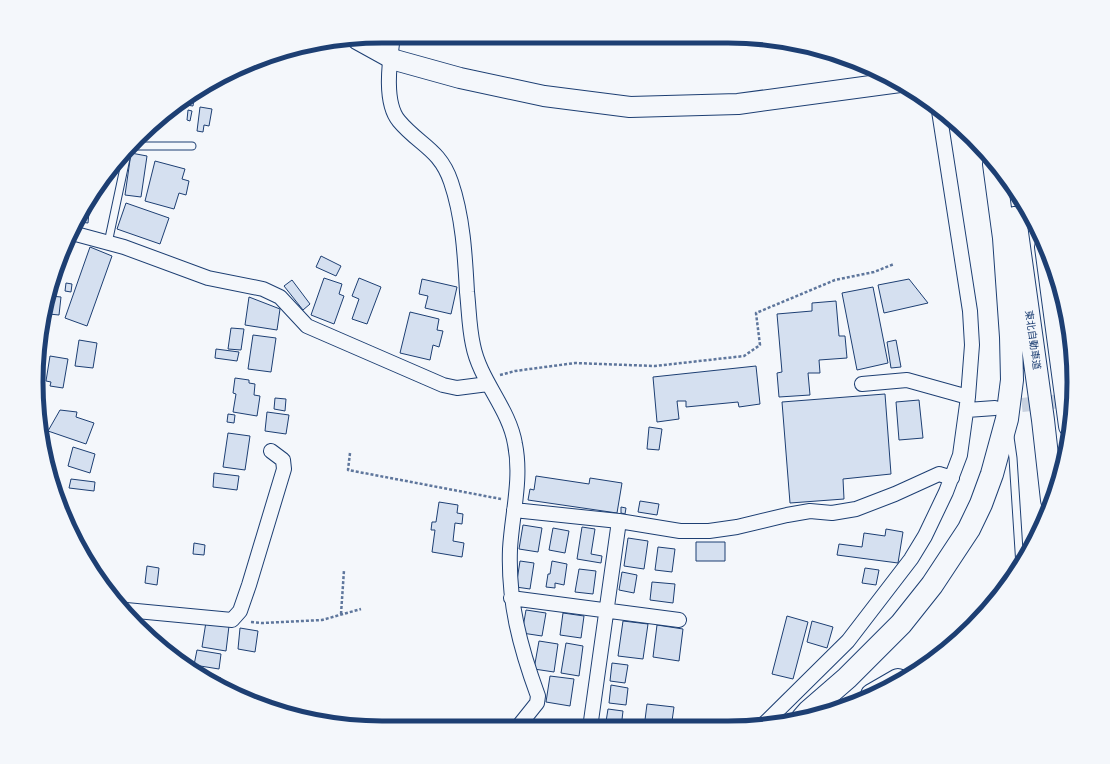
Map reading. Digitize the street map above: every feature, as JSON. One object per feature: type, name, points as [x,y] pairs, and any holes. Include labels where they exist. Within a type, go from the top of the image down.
[{"type":"highway","points":[[810,710],[847,678],[901,624],[932,585],[969,529],[981,504],[992,474],[1001,413],[1012,380],[1011,337],[1004,238],[995,174]]},
{"type":"highway","name":"東北自動車道","points":[[1011,195],[1018,234],[1044,420],[1051,486]]},
{"type":"highway","points":[[1050,276],[1066,398]]},
{"type":"street","points":[[392,43],[388,78],[394,112],[398,120],[431,149],[443,163],[456,196],[465,260],[470,328],[473,347],[480,368],[511,428],[515,443],[518,462],[510,546],[509,572],[511,598],[516,630],[538,696],[537,703],[523,721]]},
{"type":"street","points":[[365,44],[390,57],[460,78],[544,96],[630,107],[738,104],[889,83]]},
{"type":"street","points":[[770,718],[848,641],[911,559],[928,530],[946,492],[960,455],[967,403],[972,345],[970,311],[940,118]]},
{"type":"street","points":[[77,234],[124,247],[208,278],[263,289],[280,297],[308,326],[442,385],[457,388],[487,382]]},
{"type":"street","points":[[862,384],[907,380],[967,403],[1001,413]]},
{"type":"street","points":[[131,610],[232,620],[240,611],[250,586],[284,469],[283,460],[271,451]]},
{"type":"street","points":[[514,506],[680,531],[709,531],[737,527],[810,511],[832,513],[856,508],[895,494],[939,474],[952,478]]},
{"type":"street","points":[[591,721],[619,521]]},
{"type":"street","points":[[511,598],[607,609],[680,620]]},
{"type":"lane","points":[[138,146],[192,146]]},
{"type":"lane","points":[[108,243],[126,160]]},
{"type":"lane","points":[[1001,413],[1013,458],[1019,556]]},
{"type":"path","points":[[487,382],[515,371],[575,363],[655,366],[744,356],[760,345],[756,313],[835,280],[874,272],[894,264]]},
{"type":"path","points":[[350,453],[348,470],[514,506]]},
{"type":"path","points":[[341,614],[344,570]]},
{"type":"path","points":[[232,620],[270,623],[322,620],[360,608]]},
{"type":"building","points":[[194,100],[193,106],[187,105]]},
{"type":"building","points":[[200,107],[212,109],[209,126],[204,125],[203,132],[197,131]]},
{"type":"building","points":[[188,110],[192,111],[190,121],[187,120]]},
{"type":"building","points":[[131,154],[147,156],[141,197],[125,195]]},
{"type":"building","points":[[155,161],[185,169],[182,179],[189,181],[186,195],[179,193],[174,209],[145,201]]},
{"type":"building","points":[[126,203],[169,218],[160,244],[117,229]]},
{"type":"building","points":[[89,212],[88,223],[83,222]]},
{"type":"building","points":[[90,247],[112,256],[87,326],[65,318]]},
{"type":"building","points":[[321,256],[341,266],[336,276],[316,267]]},
{"type":"building","points":[[324,278],[342,284],[339,294],[344,296],[334,324],[311,315]]},
{"type":"building","points":[[359,278],[381,287],[367,324],[352,319],[359,299],[352,296]]},
{"type":"building","points":[[422,279],[457,287],[451,314],[425,308],[428,296],[419,294]]},
{"type":"building","points":[[909,279],[928,303],[884,313],[878,285]]},
{"type":"building","points":[[292,280],[310,304],[303,310],[284,286]]},
{"type":"building","points":[[66,283],[72,284],[71,292],[65,291]]},
{"type":"building","points":[[873,287],[888,363],[857,370],[842,293]]},
{"type":"building","points":[[54,296],[61,297],[59,315],[50,314]]},
{"type":"building","points":[[249,297],[280,309],[277,330],[245,325]]},
{"type":"building","points":[[836,301],[839,336],[845,336],[847,358],[819,360],[820,373],[808,373],[810,395],[779,397],[777,373],[782,372],[777,314],[812,311],[812,303]]},
{"type":"building","points":[[410,312],[439,319],[437,330],[443,331],[439,347],[433,345],[430,360],[400,353]]},
{"type":"building","points":[[231,328],[244,329],[241,350],[228,349]]},
{"type":"building","points":[[253,335],[276,338],[271,372],[248,369]]},
{"type":"building","points":[[79,340],[97,343],[93,368],[75,366]]},
{"type":"building","points":[[896,340],[901,367],[891,368],[887,342]]},
{"type":"building","points":[[216,349],[239,352],[237,361],[215,358]]},
{"type":"building","points":[[50,356],[68,359],[63,388],[50,386],[51,382],[46,381]]},
{"type":"building","points":[[756,366],[760,404],[739,407],[738,402],[686,407],[686,401],[677,401],[679,419],[657,422],[653,377]]},
{"type":"building","points":[[235,378],[249,380],[249,383],[255,384],[254,395],[260,396],[257,416],[233,412],[236,394],[233,393]]},
{"type":"building","points":[[885,394],[891,474],[843,479],[844,499],[790,503],[782,402]]},
{"type":"building","points":[[275,398],[286,399],[285,411],[274,409]]},
{"type":"building","points":[[919,400],[923,438],[899,440],[896,402]]},
{"type":"building","points":[[60,410],[77,412],[76,417],[94,423],[86,444],[48,431]]},
{"type":"building","points":[[267,412],[289,415],[286,434],[265,431]]},
{"type":"building","points":[[228,414],[235,415],[234,423],[227,422]]},
{"type":"building","points":[[649,427],[662,429],[659,450],[647,449]]},
{"type":"building","points":[[228,433],[250,436],[245,470],[223,467]]},
{"type":"building","points":[[73,447],[95,454],[90,473],[68,466]]},
{"type":"building","points":[[214,473],[239,476],[237,490],[213,487]]},
{"type":"building","points":[[536,476],[589,484],[590,478],[622,483],[617,513],[528,500],[530,489],[534,490]]},
{"type":"building","points":[[71,479],[95,482],[94,491],[69,488]]},
{"type":"building","points":[[640,501],[659,504],[657,515],[638,512]]},
{"type":"building","points":[[439,502],[458,505],[457,513],[463,514],[462,524],[455,523],[453,541],[464,543],[462,557],[432,552],[435,530],[431,530],[432,522],[436,522]]},
{"type":"building","points":[[621,507],[626,508],[625,514],[621,513]]},
{"type":"building","points":[[523,525],[542,528],[538,552],[519,549]]},
{"type":"building","points":[[582,527],[595,529],[591,554],[602,556],[601,563],[577,559]]},
{"type":"building","points":[[553,528],[569,531],[565,553],[549,550]]},
{"type":"building","points":[[886,529],[903,532],[898,563],[837,555],[839,544],[862,547],[864,533],[885,536]]},
{"type":"building","points":[[628,538],[648,541],[644,569],[624,566]]},
{"type":"building","points":[[696,542],[725,542],[725,561],[696,561]]},
{"type":"building","points":[[194,543],[205,545],[204,555],[193,554]]},
{"type":"building","points":[[658,547],[675,549],[672,572],[655,570]]},
{"type":"building","points":[[520,561],[534,563],[530,589],[516,587]]},
{"type":"building","points":[[552,561],[567,564],[564,585],[555,583],[555,588],[546,587]]},
{"type":"building","points":[[147,566],[159,568],[157,585],[145,583]]},
{"type":"building","points":[[865,568],[879,570],[876,585],[862,583]]},
{"type":"building","points":[[579,569],[596,571],[593,594],[575,592]]},
{"type":"building","points":[[622,572],[637,575],[634,593],[619,590]]},
{"type":"building","points":[[652,582],[675,584],[673,603],[650,600]]},
{"type":"building","points":[[526,610],[546,613],[542,636],[522,633]]},
{"type":"building","points":[[563,613],[584,616],[581,638],[560,635]]},
{"type":"building","points":[[787,616],[808,622],[793,679],[772,674]]},
{"type":"building","points":[[623,621],[648,624],[643,659],[618,656]]},
{"type":"building","points":[[812,621],[833,627],[827,648],[807,642]]},
{"type":"building","points":[[206,622],[229,626],[226,651],[202,647]]},
{"type":"building","points":[[657,625],[683,629],[679,661],[653,657]]},
{"type":"building","points":[[240,628],[258,631],[255,652],[238,649]]},
{"type":"building","points":[[539,641],[558,644],[554,672],[534,669]]},
{"type":"building","points":[[566,643],[583,646],[579,676],[561,673]]},
{"type":"building","points":[[197,650],[221,654],[219,669],[194,664]]},
{"type":"building","points":[[612,663],[628,665],[625,683],[610,681]]},
{"type":"building","points":[[550,676],[574,679],[570,706],[546,702]]},
{"type":"building","points":[[611,685],[628,688],[626,705],[609,703]]},
{"type":"building","points":[[647,704],[674,707],[672,721],[645,721]]},
{"type":"building","points":[[608,709],[623,711],[622,721],[606,721]]},
{"type":"tunnel","points":[[1001,407],[1066,401]]}]
